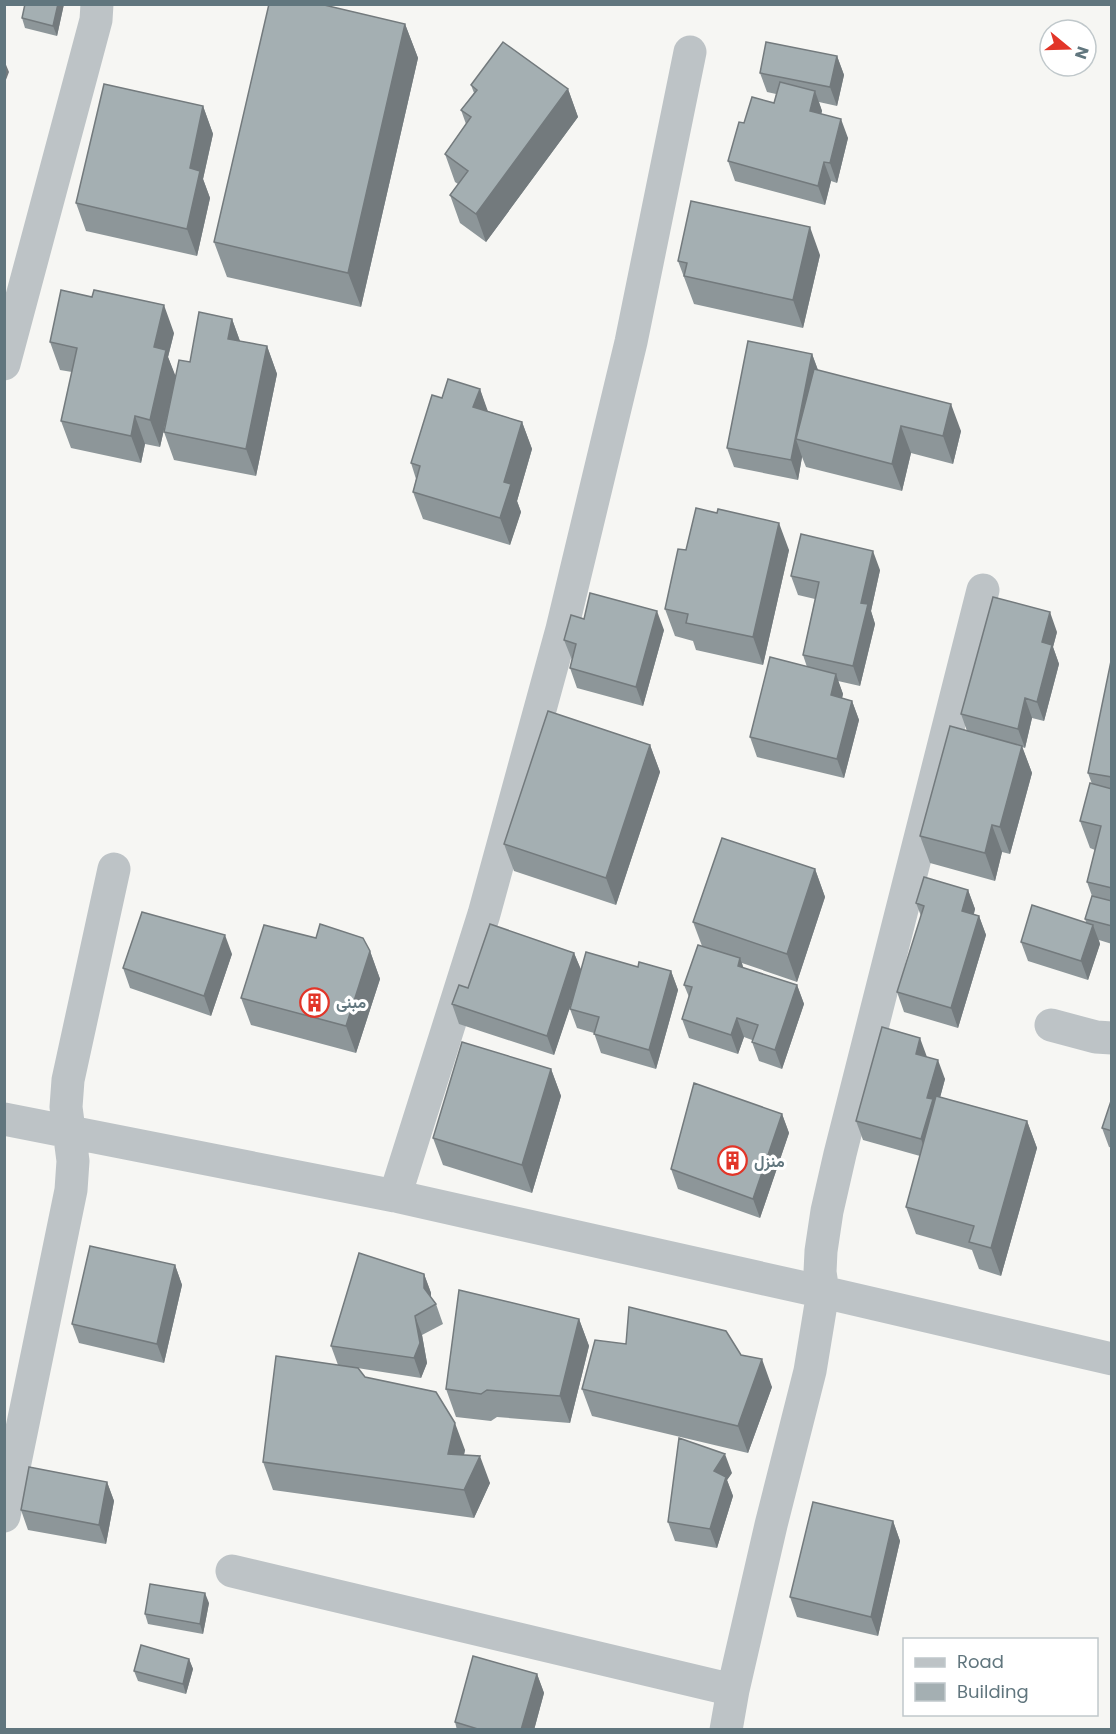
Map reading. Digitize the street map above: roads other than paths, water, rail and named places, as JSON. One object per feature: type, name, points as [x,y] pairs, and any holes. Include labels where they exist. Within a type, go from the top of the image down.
[{"type":"street","points":[[4,364],[93,31],[97,4]]},
{"type":"street","points":[[395,1196],[483,914],[562,629],[631,342],[690,52]]},
{"type":"street","points":[[726,1730],[771,1525],[810,1371],[823,1292],[820,1272],[821,1251],[827,1211],[983,590]]},
{"type":"street","points":[[4,1516],[71,1190],[73,1161],[66,1107],[68,1080],[114,869]]},
{"type":"street","points":[[1051,1025],[1096,1037],[1112,1038]]},
{"type":"street","points":[[4,1119],[395,1196],[1112,1359]]},
{"type":"street","points":[[232,1570],[733,1690]]},
{"type":"place","name":"مبنى","points":[[315,1002]]},
{"type":"place","name":"منزل","points":[[733,1161]]}]
